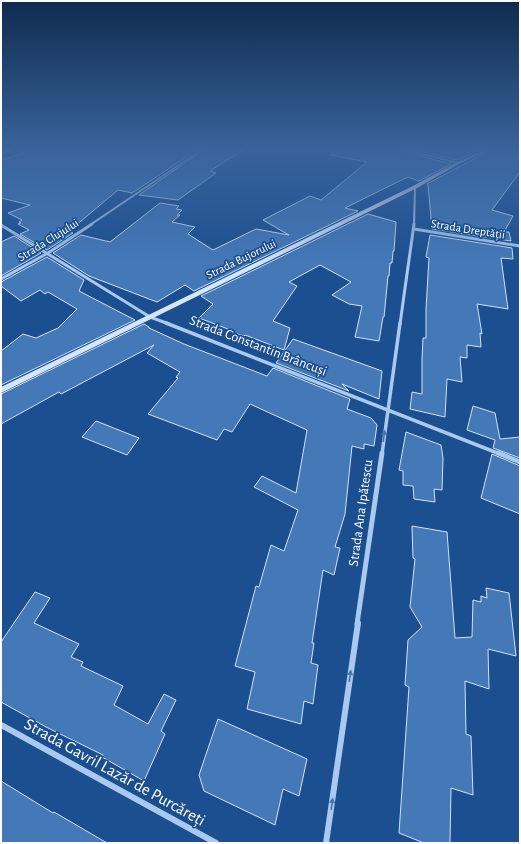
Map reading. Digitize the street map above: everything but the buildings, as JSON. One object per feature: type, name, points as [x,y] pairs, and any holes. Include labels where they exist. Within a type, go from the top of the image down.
[{"type":"street","name":"Strada Clujului","points":[[1,279],[48,253],[145,187]]},
{"type":"street","name":"Strada Bujorului","points":[[1,390],[414,187]]},
{"type":"street","name":"Strada Ana Ipătescu","points":[[326,843],[414,229],[415,187]]},
{"type":"street","name":"Strada Constantin Brâncuși","points":[[1,225],[150,317],[520,462]]},
{"type":"street","name":"Strada Dreptății","points":[[414,229],[520,246]]},
{"type":"street","name":"Strada Gavril Lazăr de Purcăreți","points":[[1,725],[216,843]]}]
